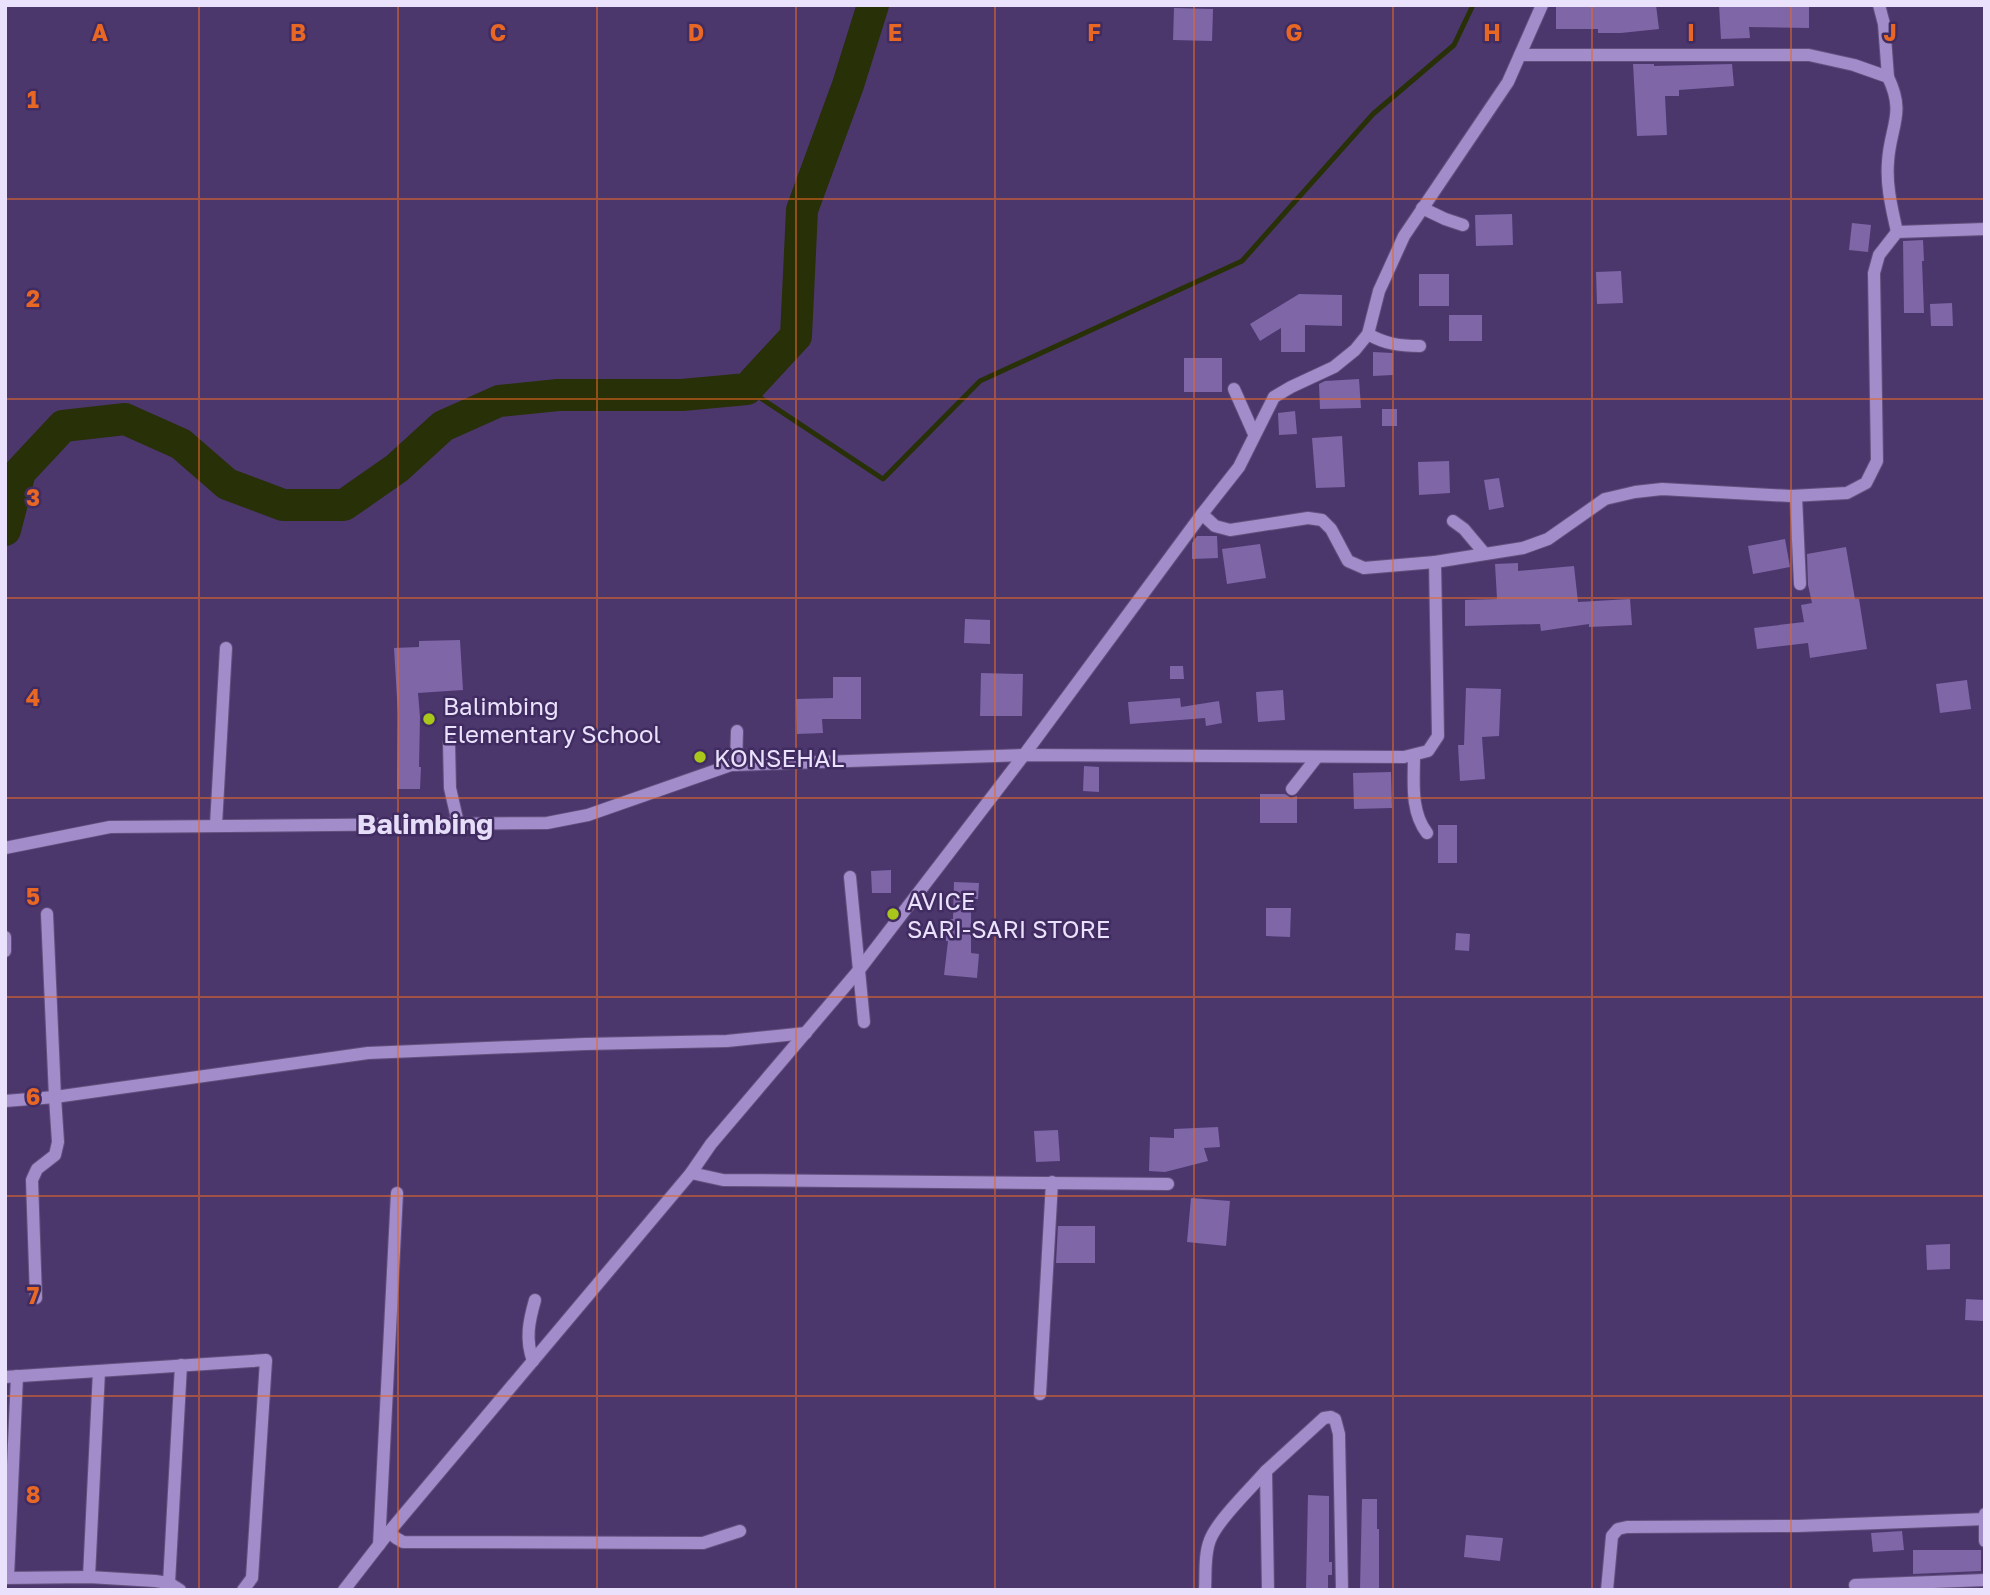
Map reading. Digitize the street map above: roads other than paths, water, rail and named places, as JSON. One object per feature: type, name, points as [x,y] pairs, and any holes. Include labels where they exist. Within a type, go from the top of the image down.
[{"type":"street","points":[[344,1590],[389,1532],[691,1173],[711,1144],[859,970],[1239,467],[1274,397],[1334,367],[1356,350],[1368,334],[1379,290],[1404,236],[1508,82],[1542,5]]},
{"type":"street","points":[[1879,5],[1884,24],[1888,78],[1898,107],[1888,162],[1889,195],[1897,232]]},
{"type":"street","points":[[1520,55],[1809,55],[1854,65],[1888,78]]},
{"type":"street","points":[[1422,208],[1463,225]]},
{"type":"street","points":[[1897,232],[1985,229]]},
{"type":"street","points":[[1202,514],[1215,526],[1230,530],[1308,518],[1322,520],[1331,529],[1348,561],[1364,568],[1434,562],[1523,548],[1548,539],[1605,499],[1635,492],[1662,489],[1796,496],[1847,493],[1866,483],[1877,461],[1874,273],[1879,255],[1897,232]]},
{"type":"street","points":[[1368,334],[1382,342],[1399,346],[1420,346]]},
{"type":"street","points":[[1234,389],[1254,434]]},
{"type":"street","points":[[1796,496],[1800,584]]},
{"type":"street","points":[[1453,521],[1464,529],[1485,554]]},
{"type":"street","points":[[5,848],[110,827],[547,822],[588,814],[701,774],[736,765],[1024,755],[1414,755],[1427,751],[1438,736],[1434,562]]},
{"type":"street","points":[[216,825],[226,648]]},
{"type":"street","points":[[736,765],[737,731]]},
{"type":"street","points":[[449,743],[450,788],[458,823]]},
{"type":"street","points":[[1414,755],[1414,804],[1419,822],[1427,833]]},
{"type":"street","points":[[1292,789],[1317,757]]},
{"type":"street","points":[[850,877],[864,1022]]},
{"type":"street","points":[[36,1298],[32,1180],[37,1169],[55,1154],[58,1142],[47,914]]},
{"type":"street","points":[[5,937],[5,951]]},
{"type":"street","points":[[5,1101],[55,1097],[368,1053],[727,1041],[806,1033]]},
{"type":"street","points":[[691,1173],[723,1180],[1168,1184]]},
{"type":"street","points":[[1040,1394],[1052,1182]]},
{"type":"street","points":[[379,1545],[397,1193]]},
{"type":"street","points":[[533,1361],[528,1335],[535,1300]]},
{"type":"street","points":[[181,1365],[175,1586],[89,1577],[6,1577],[11,1376],[99,1371],[181,1365],[266,1360],[252,1578],[243,1590]]},
{"type":"street","points":[[89,1577],[99,1371]]},
{"type":"street","points":[[1205,1590],[1206,1555],[1217,1527],[1266,1471],[1324,1418],[1331,1417],[1335,1419],[1339,1434],[1342,1590]]},
{"type":"street","points":[[1266,1471],[1268,1590]]},
{"type":"street","points":[[1608,1590],[1612,1536],[1618,1529],[1627,1527],[1798,1526],[1984,1518],[1985,1541]]},
{"type":"street","points":[[389,1532],[403,1542],[642,1544],[704,1543],[740,1531]]},
{"type":"street","points":[[1855,1585],[1985,1580]]},
{"type":"waterway","points":[[5,530],[20,472],[63,426],[125,419],[181,444],[227,484],[283,505],[344,505],[397,468],[443,426],[499,401],[558,395],[682,395],[747,389],[796,336],[802,210],[848,85],[873,5]]},
{"type":"waterway","points":[[747,389],[883,479],[980,381],[1242,261],[1373,114],[1454,45],[1473,5]]},
{"type":"place","name":"Balimbing Elementary School","points":[[429,719]]},
{"type":"place","name":"KONSEHAL","points":[[700,757]]},
{"type":"place","name":"AVICE SARI-SARI STORE","points":[[893,914]]},
{"type":"district","name":"Balimbing","points":[[425,823]]}]
